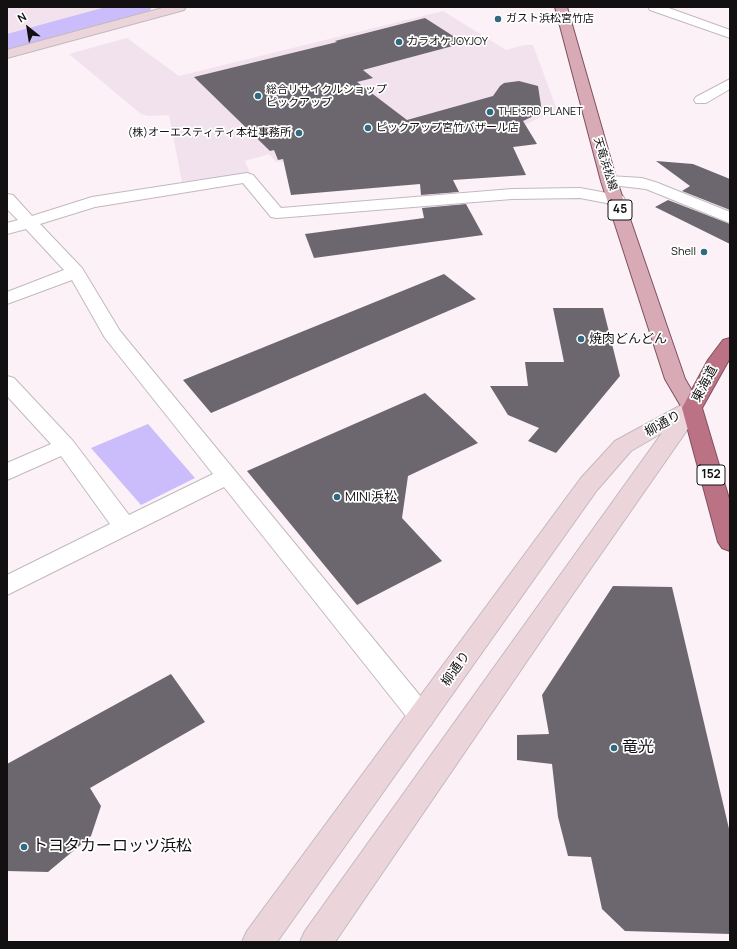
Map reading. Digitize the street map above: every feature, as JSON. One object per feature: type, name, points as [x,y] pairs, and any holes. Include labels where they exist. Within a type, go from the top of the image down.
[{"type":"highway","name":"東海道","points":[[730,344],[715,364],[692,408],[730,542]]},
{"type":"main road","name":"天竜浜松線","points":[[561,7],[609,181],[617,200],[675,379],[692,408]]},
{"type":"street","points":[[7,54],[180,7]]},
{"type":"street","points":[[654,7],[730,34]]},
{"type":"street","points":[[701,100],[730,83]]},
{"type":"street","points":[[7,229],[66,209],[98,201],[247,178],[278,213],[512,194],[580,194],[617,200]]},
{"type":"street","points":[[609,181],[642,183],[652,186],[730,218]]},
{"type":"street","points":[[7,199],[76,272],[112,334],[422,717]]},
{"type":"street","points":[[7,298],[76,272]]},
{"type":"street","points":[[7,383],[65,446],[125,526]]},
{"type":"street","name":"柳通り","points":[[258,942],[594,479],[623,446],[692,408]]},
{"type":"street","name":"柳通り","points":[[316,942],[554,600],[692,408]]},
{"type":"street","points":[[7,472],[65,446]]},
{"type":"street","points":[[7,586],[227,476]]},
{"type":"shaded area","points":[[7,7],[113,7],[7,36]]},
{"type":"shaded area","points":[[443,11],[506,50],[524,45],[533,45],[557,110],[490,140],[494,145],[276,162],[269,154],[245,161],[250,173],[182,182],[169,115],[148,116],[141,114],[69,54],[127,38],[179,76]]},
{"type":"shaded area","points":[[148,424],[195,478],[141,505],[91,448]]},
{"type":"building","points":[[425,18],[464,43],[363,70],[373,78],[357,82],[407,120],[493,96],[504,83],[519,81],[538,86],[542,112],[523,121],[537,144],[513,147],[526,175],[453,180],[459,192],[421,195],[420,184],[291,195],[283,159],[278,160],[274,150],[270,151],[194,77],[337,42],[335,41]]},
{"type":"building","points":[[656,161],[693,164],[730,179],[730,210],[682,191],[690,186]]},
{"type":"building","points":[[668,200],[730,224],[730,244],[655,207]]},
{"type":"building","points":[[466,204],[483,235],[314,258],[305,234],[424,218],[422,208]]},
{"type":"building","points":[[444,274],[476,299],[211,413],[183,380]]},
{"type":"building","points":[[553,308],[603,308],[620,376],[556,453],[528,441],[539,428],[508,415],[490,386],[528,386],[525,362],[564,362]]},
{"type":"building","name":"MINI浜松","points":[[425,393],[478,443],[408,476],[402,518],[442,561],[357,605],[247,471]]},
{"type":"building","name":"竜光","points":[[613,586],[672,587],[730,833],[730,934],[625,931],[602,909],[591,857],[568,856],[558,817],[552,764],[517,760],[517,735],[549,734],[542,695]]},
{"type":"building","points":[[171,674],[205,722],[90,788],[101,806],[91,836],[48,872],[7,871],[7,764]]},
{"type":"waterway","points":[[7,43],[138,7]]},
{"type":"place","name":"ガスト浜松宮竹店","points":[[498,19]]},
{"type":"place","name":"カラオケJOYJOY","points":[[399,42]]},
{"type":"place","name":"総合リサイクルショップ ピックアップ","points":[[258,96]]},
{"type":"place","name":"THE 3RD PLANET","points":[[490,112]]},
{"type":"place","name":"ピックアップ宮竹バザール店","points":[[368,128]]},
{"type":"place","name":"(株)オーエスティティ本社事務所","points":[[299,133]]},
{"type":"place","name":"Shell","points":[[704,252]]},
{"type":"place","name":"焼肉どんどん","points":[[581,339]]},
{"type":"place","name":"MINI浜松","points":[[337,497]]},
{"type":"place","name":"竜光","points":[[614,748]]},
{"type":"place","name":"トヨタカーロッツ浜松","points":[[24,847]]}]
